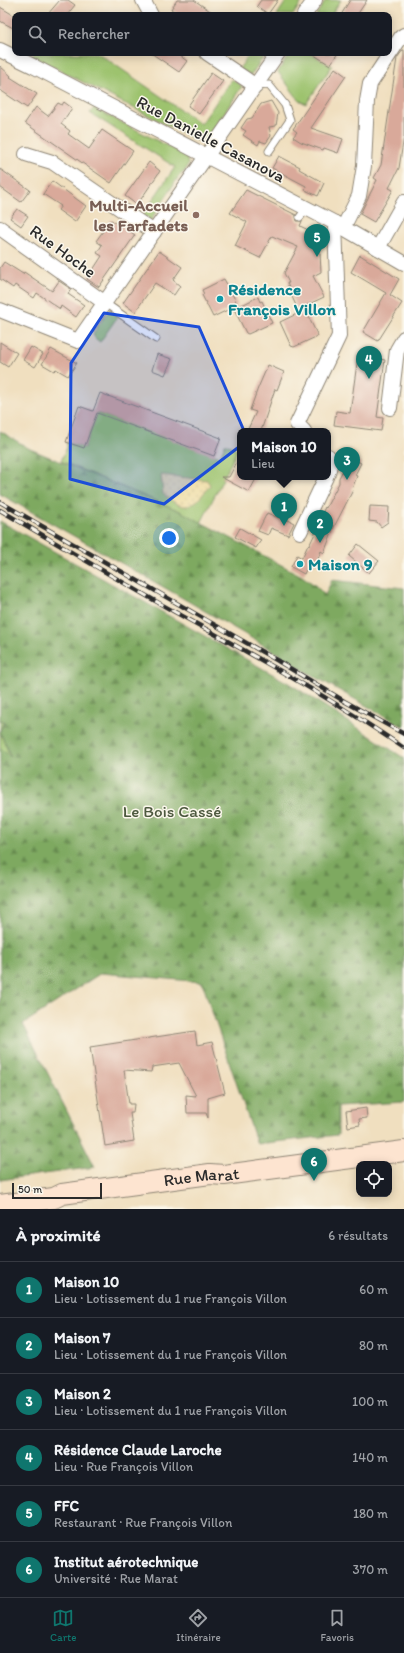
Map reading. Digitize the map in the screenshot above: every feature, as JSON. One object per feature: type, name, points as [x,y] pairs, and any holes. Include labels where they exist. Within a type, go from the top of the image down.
[{"type":"main road","name":"Rue Marat","points":[[0,1193],[136,1177],[404,1140]]},
{"type":"main road","name":"Rue Marat","points":[[0,1205],[54,1198],[62,1194],[210,1174],[224,1175],[404,1151]]},
{"type":"street","points":[[143,0],[149,12]]},
{"type":"street","points":[[306,12],[314,0]]},
{"type":"street","points":[[392,49],[404,35]]},
{"type":"street","name":"Rue Danielle Casanova","points":[[0,50],[206,156],[303,213],[339,225],[404,263]]},
{"type":"street","points":[[211,56],[256,86]]},
{"type":"street","points":[[0,310],[78,341],[276,56]]},
{"type":"street","points":[[301,428],[297,424],[339,336],[339,225],[359,196],[364,166],[370,84],[388,56]]},
{"type":"street","points":[[26,154],[52,162],[154,232]]},
{"type":"street","points":[[378,248],[404,202]]},
{"type":"street","name":"Rue Hoche","points":[[0,228],[105,303]]},
{"type":"street","points":[[390,408],[397,350],[404,338]]},
{"type":"street","points":[[300,532],[325,480]]},
{"type":"lane","points":[[256,86],[268,85],[285,105],[290,120],[269,151]]},
{"type":"lane","points":[[105,303],[156,339]]},
{"type":"highlighted area","points":[[104,313],[199,327],[248,440],[164,504],[70,479],[71,363]]},
{"type":"green space","points":[[287,0],[303,0],[295,12],[279,12]]},
{"type":"green space","points":[[326,0],[341,0],[333,12],[318,12]]},
{"type":"green space","points":[[32,56],[102,56],[201,124],[232,79],[242,86],[206,140],[198,141]]},
{"type":"green space","points":[[248,56],[264,56],[251,75],[239,69]]},
{"type":"green space","points":[[288,56],[315,56],[332,66],[306,104],[299,100],[278,72]]},
{"type":"green space","points":[[94,108],[183,154],[187,158],[188,165],[185,171],[179,176],[150,222],[143,214],[175,167],[90,113]]},
{"type":"green space","points":[[109,310],[118,316],[100,342],[93,334]]},
{"type":"green space","points":[[97,413],[220,457],[225,444],[237,449],[237,451],[201,523],[180,511],[61,461],[67,447],[66,442],[84,448]]},
{"type":"green space","points":[[0,431],[30,449],[180,511],[302,576],[316,586],[325,595],[332,580],[404,588],[404,727],[0,494]]},
{"type":"green space","name":"Le Bois Cassé","points":[[0,521],[292,685],[404,758],[404,1102],[338,1106],[338,1135],[257,1144],[202,982],[101,973],[23,1024],[95,1167],[0,1180],[0,748],[11,757],[0,732],[4,721],[0,720]]},
{"type":"green space","points":[[0,720],[4,721],[0,732]]},
{"type":"green space","points":[[0,732],[11,758],[0,748]]},
{"type":"sand","points":[[161,475],[207,480],[210,485],[199,499],[189,506],[184,506],[171,500],[163,494]]},
{"type":"building","points":[[60,0],[68,0],[75,5],[69,12],[50,12]]},
{"type":"building","points":[[177,0],[194,0],[212,12],[175,12],[171,9]]},
{"type":"building","points":[[261,0],[278,0],[269,12],[265,12],[257,6]]},
{"type":"building","points":[[350,0],[367,0],[359,12],[343,12]]},
{"type":"building","points":[[0,7],[12,14],[12,27],[0,21]]},
{"type":"building","points":[[403,50],[404,136],[399,168],[389,188],[393,190],[374,222],[360,214],[377,180],[374,178],[381,165],[397,58]]},
{"type":"building","points":[[155,56],[180,56],[187,61],[179,72]]},
{"type":"building","points":[[316,56],[336,56],[330,65]]},
{"type":"building","points":[[0,66],[11,76],[10,77],[37,94],[27,108],[0,90]]},
{"type":"building","points":[[335,68],[346,76],[311,128],[343,139],[338,153],[324,148],[323,150],[301,142],[293,137],[297,132],[293,129]]},
{"type":"building","points":[[211,73],[223,81],[199,114],[188,106]]},
{"type":"building","points":[[271,101],[278,113],[276,126],[269,127],[271,136],[266,143],[260,141],[258,145],[243,135],[246,131],[241,128],[247,119],[252,118],[261,104]]},
{"type":"building","points":[[64,102],[72,108],[61,124],[70,131],[68,134],[89,149],[102,130],[133,151],[111,183],[25,123],[36,107],[48,116],[58,103],[62,105]]},
{"type":"building","points":[[279,156],[300,167],[299,169],[324,183],[318,196],[305,190],[306,186],[272,168]]},
{"type":"building","points":[[149,162],[160,171],[137,205],[125,196]]},
{"type":"building","points":[[0,169],[30,190],[21,202],[0,187]]},
{"type":"building","points":[[52,181],[86,206],[75,222],[58,210],[61,206],[43,194]]},
{"type":"building","points":[[246,190],[296,215],[297,221],[302,221],[300,226],[319,235],[321,272],[313,276],[324,297],[307,305],[308,308],[299,312],[288,288],[287,283],[289,283],[284,273],[298,247],[272,236],[260,258],[235,246],[247,222],[230,213]]},
{"type":"building","points":[[17,209],[28,216],[21,226],[10,218]]},
{"type":"building","points":[[111,220],[135,235],[99,287],[87,279],[102,256],[97,253],[102,245],[96,241]]},
{"type":"building","points":[[159,251],[182,267],[173,280],[180,286],[174,295],[155,283],[135,312],[123,303]]},
{"type":"building","points":[[360,255],[399,279],[390,295],[402,303],[378,341],[363,332],[386,293],[351,272]]},
{"type":"building","points":[[4,262],[23,274],[24,272],[52,291],[59,281],[71,289],[68,294],[84,305],[76,317],[61,306],[60,309],[37,293],[34,298],[15,285],[13,288],[0,279],[0,268]]},
{"type":"building","name":"Résidence François Villon","points":[[224,279],[238,305],[213,317],[202,295],[204,294],[202,290]]},
{"type":"building","name":"Résidence François Villon","points":[[258,297],[260,302],[262,301],[272,323],[248,334],[246,333],[234,309]]},
{"type":"building","name":"Résidence François Villon","points":[[305,310],[318,336],[294,347],[291,346],[280,322]]},
{"type":"building","points":[[0,342],[17,353],[8,367],[0,362]]},
{"type":"building","points":[[31,347],[43,354],[35,367],[23,360]]},
{"type":"building","points":[[51,349],[77,363],[68,376],[56,369],[54,371],[42,364]]},
{"type":"building","points":[[157,354],[172,359],[165,375],[152,370]]},
{"type":"building","points":[[358,356],[385,360],[377,417],[383,418],[381,431],[334,425],[336,411],[350,413]]},
{"type":"building","points":[[268,365],[284,372],[277,390],[275,389],[262,428],[248,428],[256,412],[250,410]]},
{"type":"building","points":[[100,393],[221,438],[214,456],[97,413],[84,448],[66,442],[79,406],[93,411]]},
{"type":"building","points":[[348,456],[361,463],[355,475],[357,476],[352,489],[353,490],[334,527],[324,553],[321,551],[316,564],[310,562],[304,574],[291,567],[297,555],[302,558],[308,545],[309,546],[321,521],[321,516],[325,507],[326,508],[339,483],[342,469]]},
{"type":"building","points":[[237,462],[237,480],[255,480],[249,492],[221,477],[229,477]]},
{"type":"building","points":[[370,506],[389,507],[388,522],[381,527],[377,522],[369,521]]},
{"type":"building","points":[[267,513],[279,518],[280,516],[294,523],[288,535],[271,528],[268,535],[258,531]]},
{"type":"building","points":[[240,528],[261,540],[256,548],[235,537]]},
{"type":"building","points":[[358,544],[379,561],[369,573],[349,556]]},
{"type":"building","points":[[195,1031],[197,1045],[212,1042],[225,1093],[208,1098],[208,1118],[206,1113],[187,1113],[186,1095],[196,1096],[179,1063],[152,1067],[151,1072],[124,1070],[129,1104],[134,1104],[133,1113],[130,1113],[134,1141],[105,1146],[90,1047]]},
{"type":"building","points":[[366,1108],[367,1118],[359,1119],[360,1125],[348,1127],[346,1111]]},
{"type":"railway","points":[[0,502],[278,661],[344,701],[404,734]]},
{"type":"railway","points":[[0,510],[131,587],[291,677],[404,748]]},
{"type":"place","name":"Multi-Accueil les Farfadets","points":[[196,215]]},
{"type":"place","name":"FFC","points":[[317,257]]},
{"type":"place","name":"Résidence François Villon","points":[[220,299]]},
{"type":"place","name":"Résidence Claude Laroche","points":[[369,379]]},
{"type":"place","name":"Maison 2","points":[[347,480]]},
{"type":"place","name":"Maison 10","points":[[284,526]]},
{"type":"place","name":"Maison 7","points":[[320,543]]},
{"type":"place","name":"Maison 9","points":[[300,564]]},
{"type":"place","name":"Institut aérotechnique","points":[[314,1181]]}]
